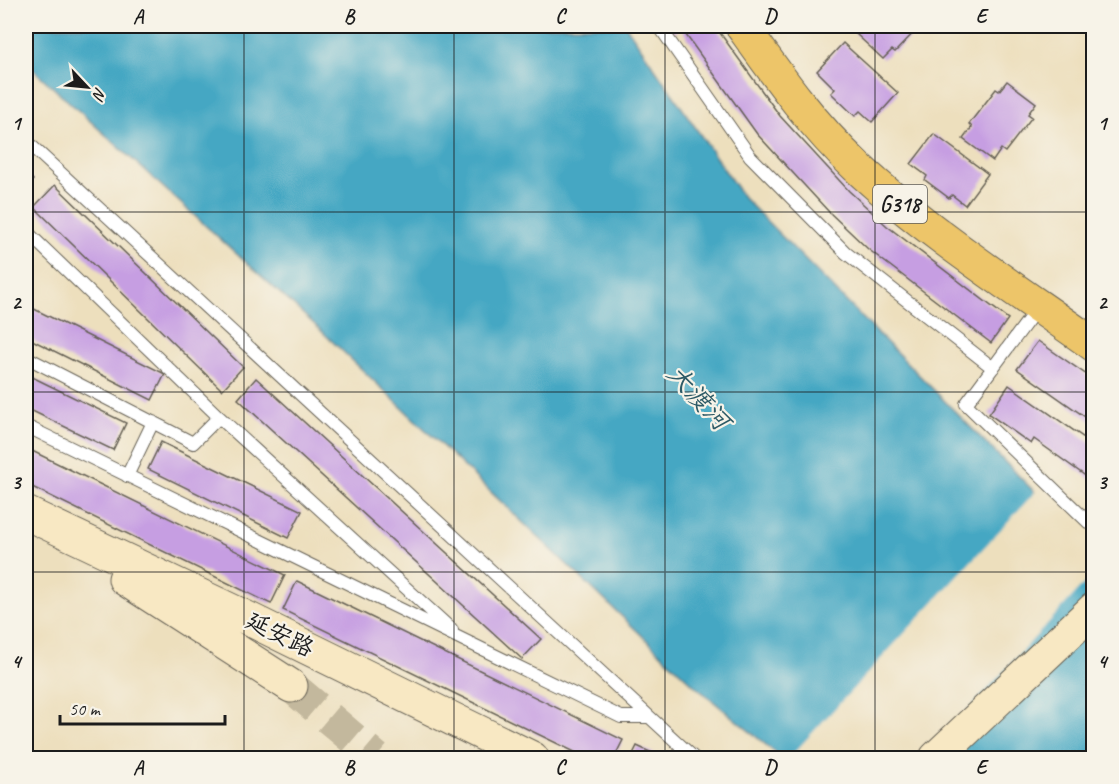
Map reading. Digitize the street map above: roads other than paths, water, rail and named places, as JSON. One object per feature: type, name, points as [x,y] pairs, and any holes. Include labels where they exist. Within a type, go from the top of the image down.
[{"type":"highway","name":"G318","points":[[742,26],[812,120],[856,166],[902,205],[1094,345]]},
{"type":"main road","points":[[26,513],[291,686]]},
{"type":"main road","name":"延安路","points":[[26,513],[249,619],[532,759]]},
{"type":"main road","points":[[936,759],[1094,609]]},
{"type":"lane","points":[[659,26],[750,156],[846,253],[993,368]]},
{"type":"lane","points":[[26,141],[694,759]]},
{"type":"lane","points":[[26,231],[219,417],[462,639]]},
{"type":"lane","points":[[1039,306],[966,404],[1089,523],[1094,518]]},
{"type":"lane","points":[[26,357],[193,442],[219,417]]},
{"type":"lane","points":[[127,476],[153,422]]},
{"type":"lane","points":[[26,426],[621,717],[649,717]]},
{"type":"water","name":"大渡河","points":[[26,26],[626,26],[743,197],[1093,551],[1093,758],[782,758],[696,687],[314,324],[26,63]]},
{"type":"tunnel","points":[[291,686],[376,758]]}]
